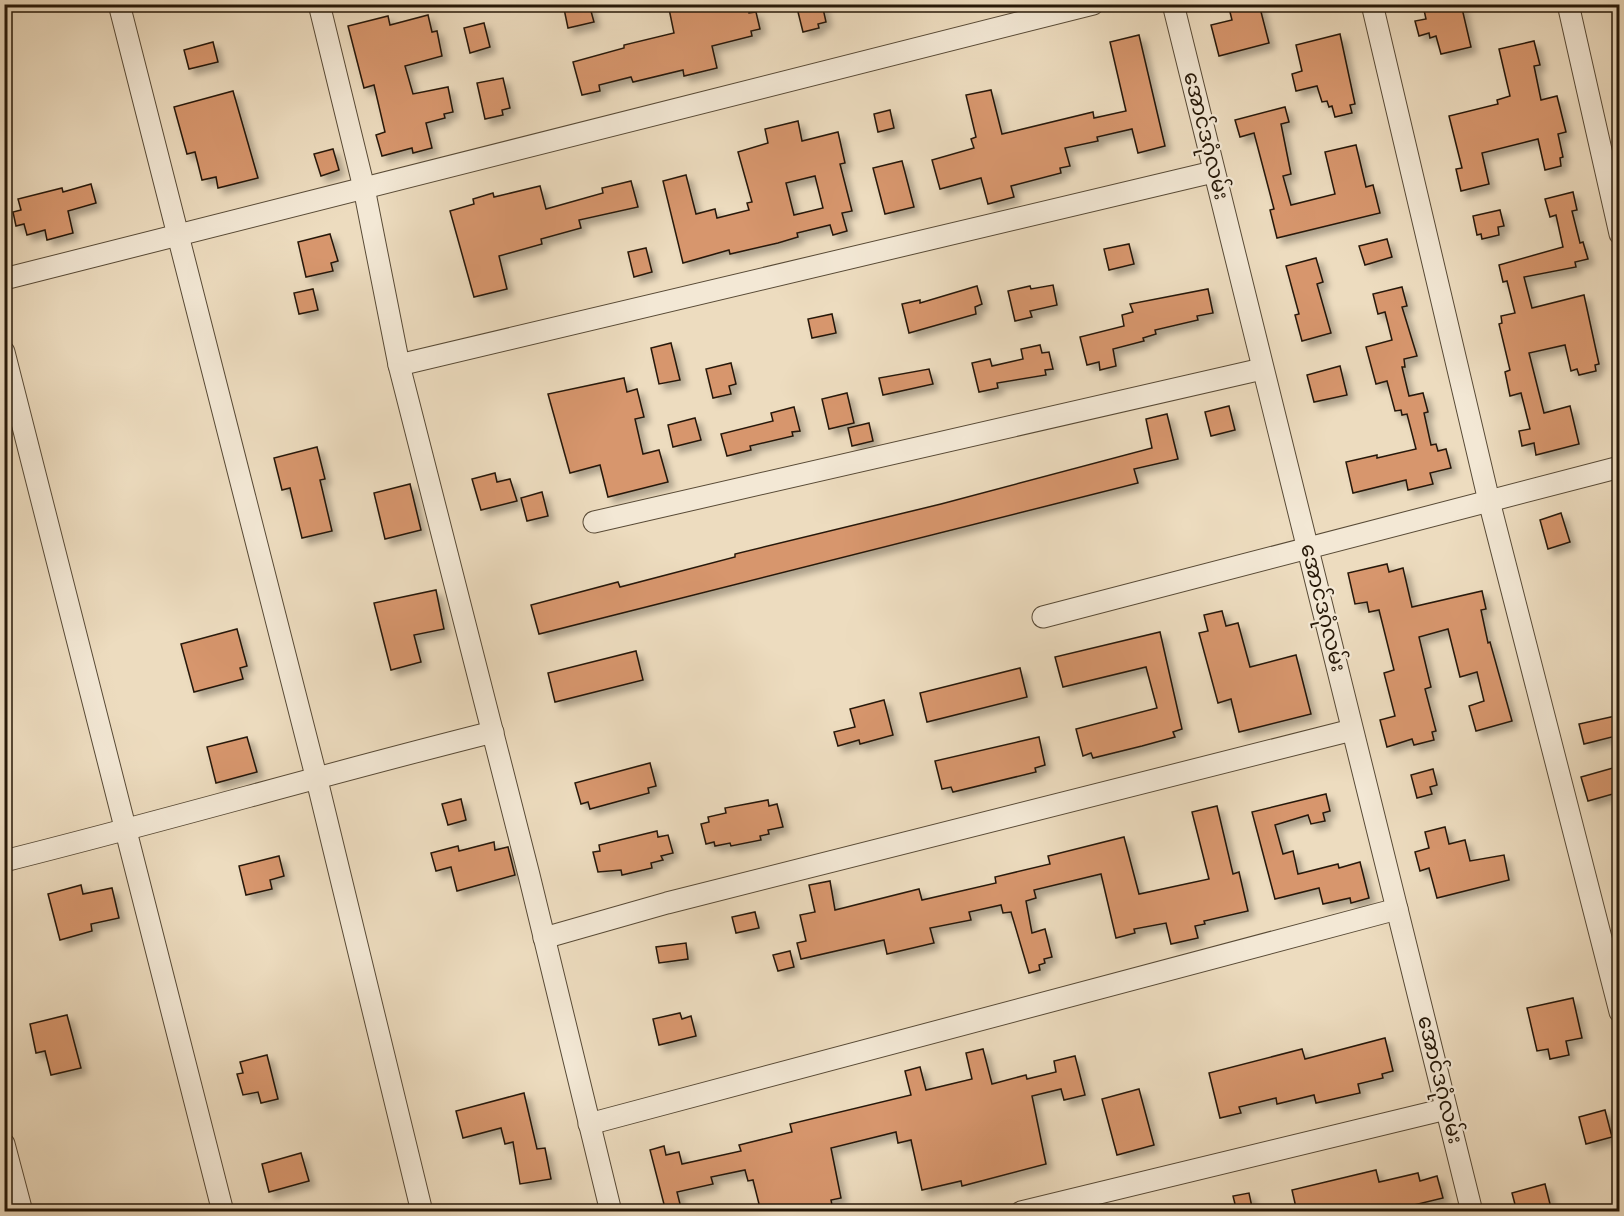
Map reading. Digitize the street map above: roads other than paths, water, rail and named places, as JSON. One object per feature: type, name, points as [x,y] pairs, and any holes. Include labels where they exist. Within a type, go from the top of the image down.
[{"type":"street","points":[[119,4],[316,776],[422,1212]]},
{"type":"street","points":[[4,279],[1093,4]]},
{"type":"street","name":"အောင်ဒဂုံလမ်း","points":[[1173,4],[1472,1212]]},
{"type":"street","points":[[1372,4],[1489,501],[1620,1012]]},
{"type":"street","points":[[1568,4],[1620,234]]},
{"type":"street","points":[[322,5],[364,188],[399,365],[493,732],[611,1212]]},
{"type":"street","points":[[399,365],[1213,172]]},
{"type":"street","points":[[4,352],[223,1212]]},
{"type":"street","points":[[594,522],[1262,369]]},
{"type":"street","points":[[1043,617],[1620,467]]},
{"type":"street","points":[[544,938],[667,903],[1352,730]]},
{"type":"street","points":[[4,861],[126,830],[316,776],[493,732]]},
{"type":"street","points":[[589,1124],[1397,909]]},
{"type":"street","points":[[1021,1212],[1446,1109]]},
{"type":"street","points":[[4,1144],[22,1212]]}]
